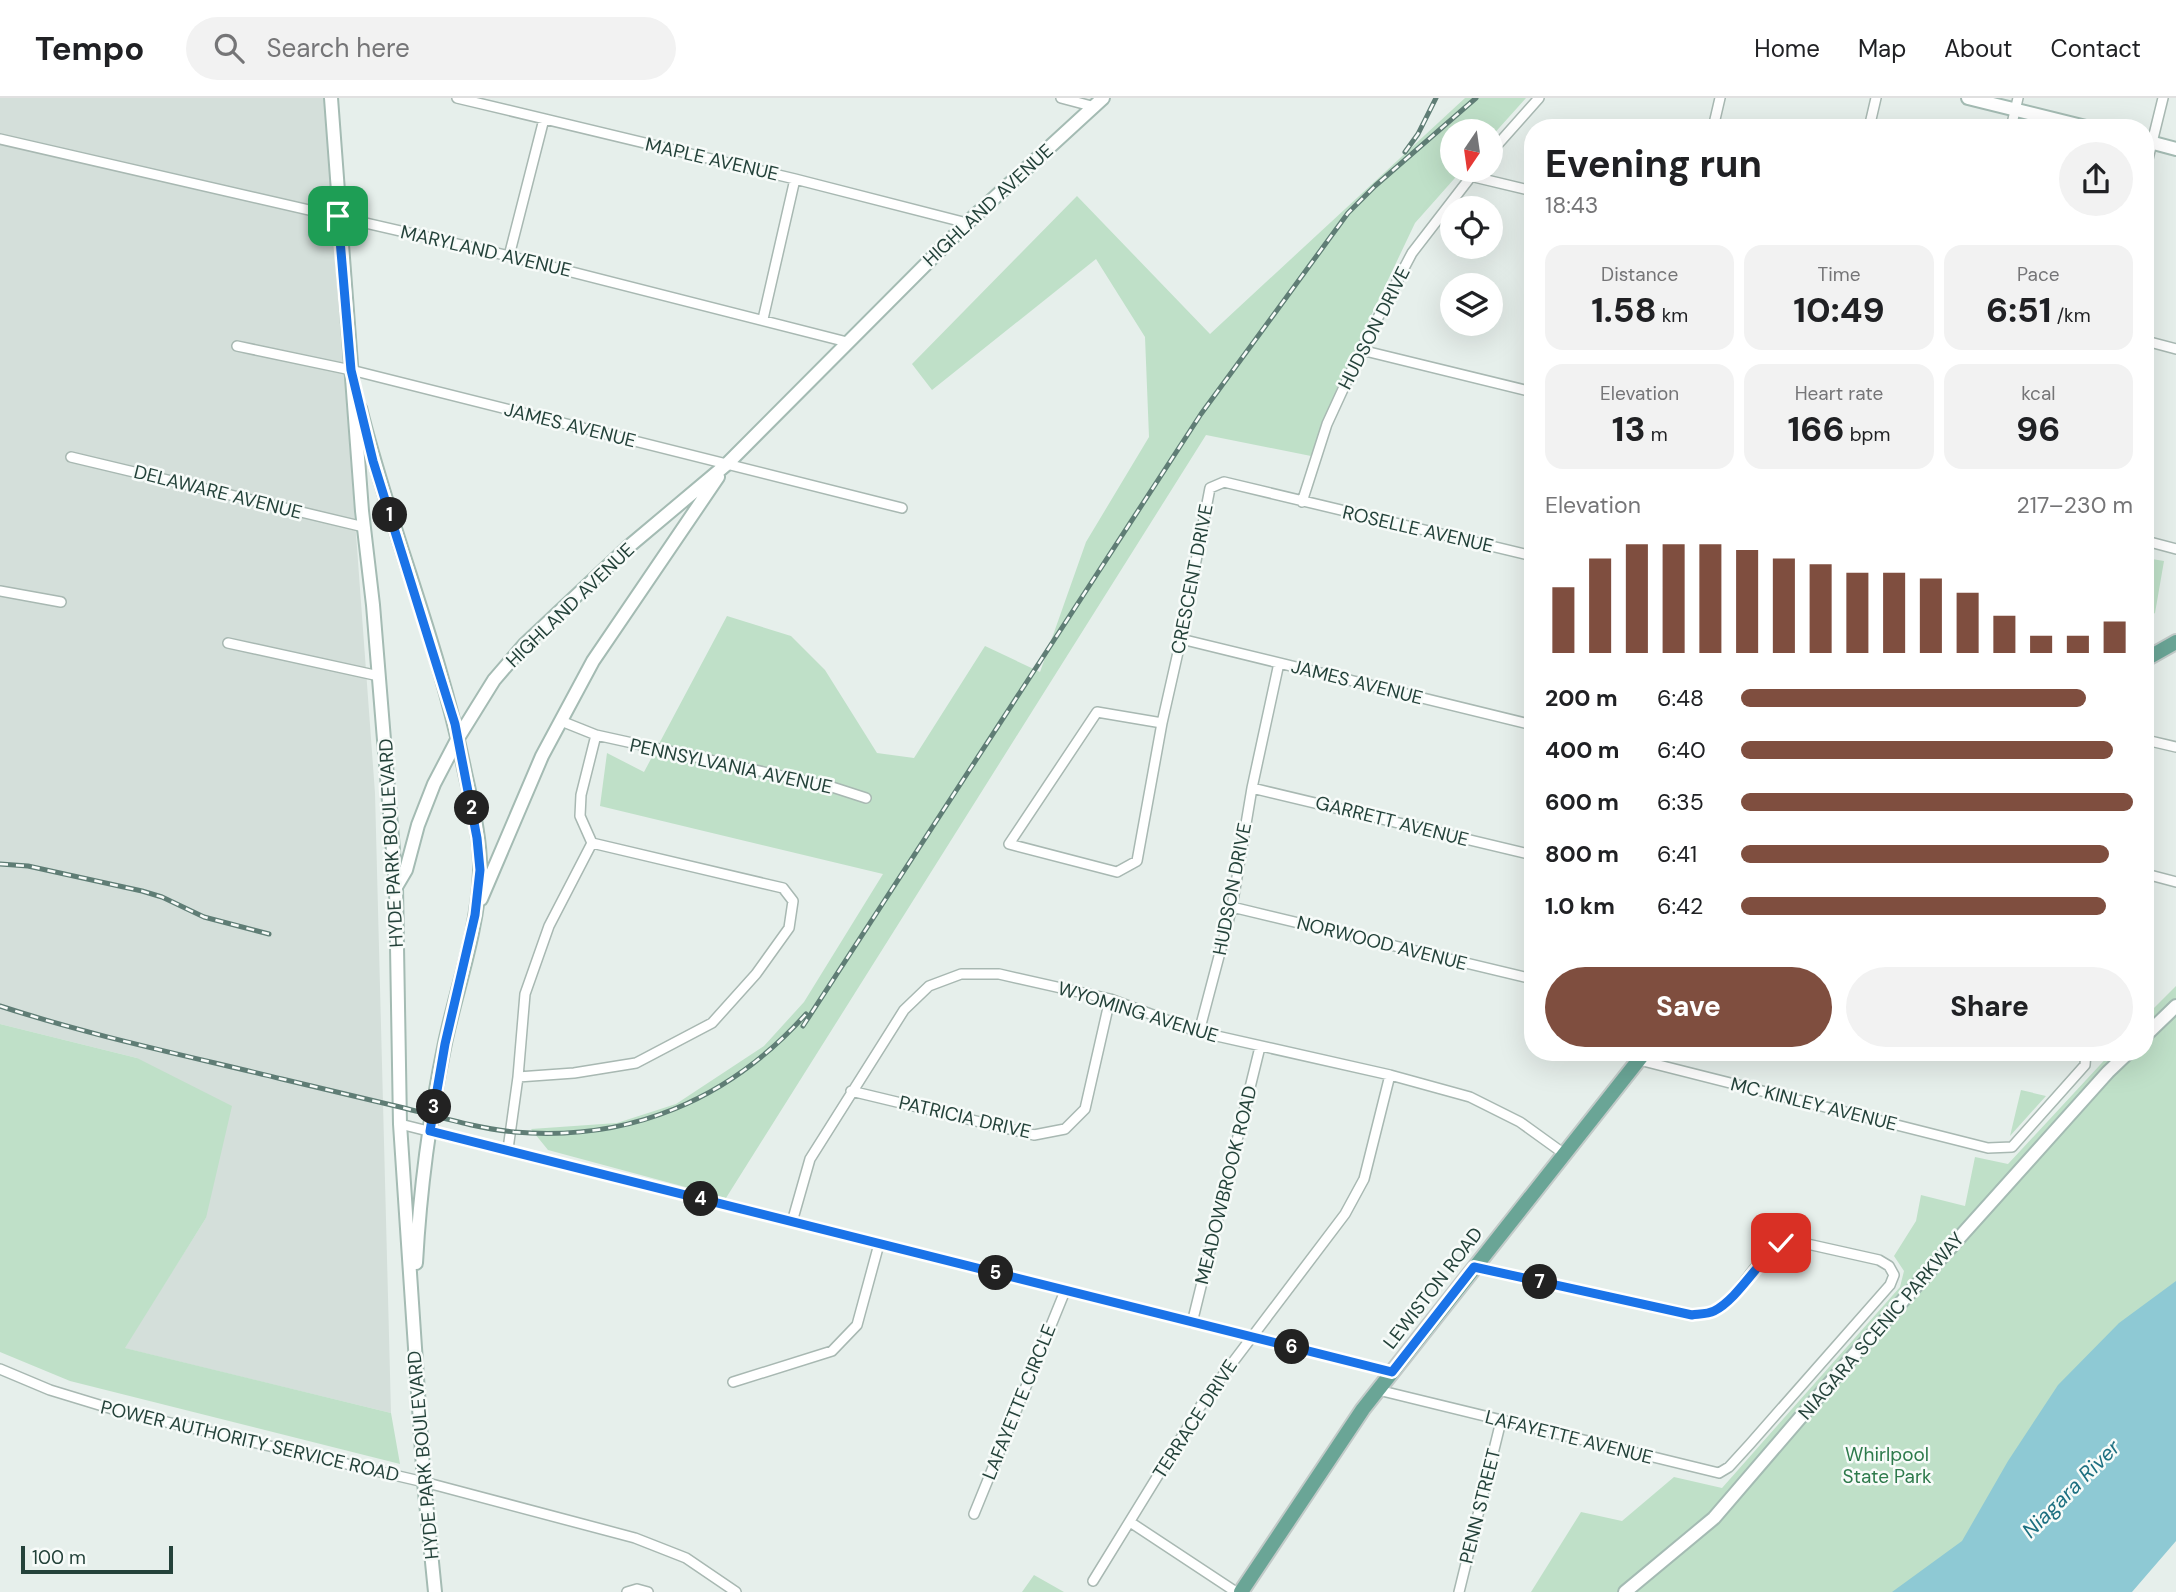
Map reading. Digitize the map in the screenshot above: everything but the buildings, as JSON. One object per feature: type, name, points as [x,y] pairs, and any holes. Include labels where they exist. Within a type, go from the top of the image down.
[{"type":"main road","name":"HYDE PARK BOULEVARD","points":[[331,98],[338,216],[396,887],[400,1124],[424,1482],[435,1592]]},
{"type":"main road","points":[[1968,98],[2017,104],[2063,119]]},
{"type":"main road","name":"HIGHLAND AVENUE","points":[[396,887],[406,870],[418,825],[434,785],[458,738],[494,680],[525,644],[627,548],[727,464],[967,223],[1099,102]]},
{"type":"main road","points":[[2154,143],[2176,149]]},
{"type":"main road","name":"HYDE PARK BOULEVARD","points":[[351,370],[373,461],[458,738],[477,838],[480,870],[475,915],[445,1044],[430,1131],[419,1216],[413,1318]]},
{"type":"main road","name":"HIGHLAND AVENUE","points":[[475,915],[515,814],[542,755],[600,650],[727,464]]},
{"type":"main road","points":[[2154,654],[2176,642]]},
{"type":"main road","points":[[2154,1027],[2176,1006]]},
{"type":"main road","name":"LEWISTON ROAD","points":[[1238,1592],[1378,1390],[1638,1061]]},
{"type":"main road","name":"NIAGARA SCENIC PARKWAY","points":[[1625,1592],[1714,1518],[1854,1354],[2120,1061]]},
{"type":"street","name":"MAPLE AVENUE","points":[[457,98],[967,223]]},
{"type":"street","points":[[1061,98],[1099,102]]},
{"type":"street","points":[[1503,138],[1539,98]]},
{"type":"street","points":[[1715,119],[1720,98]]},
{"type":"street","points":[[1871,119],[1876,98]]},
{"type":"street","points":[[2154,126],[2163,98]]},
{"type":"street","points":[[509,256],[544,119]]},
{"type":"street","name":"MARYLAND AVENUE","points":[[0,139],[509,256],[847,342]]},
{"type":"street","points":[[763,319],[795,179]]},
{"type":"street","name":"HUDSON DRIVE","points":[[1302,502],[1327,424],[1361,350],[1412,253],[1466,182]]},
{"type":"street","points":[[1503,182],[1524,188]]},
{"type":"street","points":[[2154,343],[2176,349]]},
{"type":"street","name":"JAMES AVENUE","points":[[237,346],[351,370],[902,508]]},
{"type":"street","points":[[1361,350],[1524,390]]},
{"type":"street","name":"DELAWARE AVENUE","points":[[71,457],[364,527]]},
{"type":"street","name":"CRESCENT DRIVE","points":[[1162,723],[1097,712],[1009,844],[1118,872],[1137,861],[1210,488],[1224,482],[1302,502]]},
{"type":"street","name":"ROSELLE AVENUE","points":[[1302,502],[1524,554]]},
{"type":"street","points":[[2154,543],[2176,548]]},
{"type":"street","points":[[0,591],[61,601]]},
{"type":"street","name":"JAMES AVENUE","points":[[1181,639],[1524,723]]},
{"type":"street","points":[[228,643],[379,676]]},
{"type":"street","name":"HUDSON DRIVE","points":[[1199,1032],[1232,907],[1252,788],[1279,663]]},
{"type":"street","name":"PENNSYLVANIA AVENUE","points":[[561,721],[596,735],[832,787],[866,798]]},
{"type":"street","points":[[592,843],[580,816],[581,795],[596,735]]},
{"type":"street","points":[[2154,742],[2176,747]]},
{"type":"street","name":"GARRETT AVENUE","points":[[1252,788],[1524,853]]},
{"type":"street","points":[[518,1077],[574,1073],[636,1063],[712,1023],[756,974],[789,928],[793,901],[783,888],[592,843]]},
{"type":"street","points":[[508,1149],[525,994],[550,926],[592,843]]},
{"type":"street","points":[[2154,876],[2176,881]]},
{"type":"street","name":"NORWOOD AVENUE","points":[[1232,907],[1524,977]]},
{"type":"street","name":"WYOMING AVENUE","points":[[792,1222],[810,1159],[904,1010],[929,986],[961,974],[999,974],[1110,999],[1199,1032],[1391,1075],[1469,1097],[1520,1122],[1563,1153]]},
{"type":"street","name":"PATRICIA DRIVE","points":[[851,1091],[1034,1135],[1065,1129],[1085,1109],[1110,999]]},
{"type":"street","name":"MEADOWBROOK ROAD","points":[[1192,1322],[1260,1047]]},
{"type":"street","name":"MC KINLEY AVENUE","points":[[1661,1061],[1989,1148],[2012,1147],[2085,1065],[2085,1061]]},
{"type":"street","name":"TERRACE DRIVE","points":[[1093,1581],[1195,1413],[1345,1214],[1364,1179],[1391,1075]]},
{"type":"street","points":[[400,1124],[1392,1372]]},
{"type":"street","name":"LAFAYETTE AVENUE","points":[[1378,1390],[1719,1473],[1729,1467],[1751,1444],[1890,1285],[1894,1275],[1889,1266],[1879,1260],[1794,1241],[1781,1243],[1727,1301],[1712,1312],[1692,1315],[1474,1267]]},
{"type":"street","points":[[733,1382],[832,1351],[857,1325],[879,1244]]},
{"type":"street","name":"LAFAYETTE CIRCLE","points":[[974,1514],[1065,1291]]},
{"type":"street","name":"POWER AUTHORITY SERVICE ROAD","points":[[0,1369],[50,1390],[109,1409],[424,1482],[650,1543],[686,1558],[736,1592]]},
{"type":"street","name":"PENN STREET","points":[[1458,1592],[1501,1421]]},
{"type":"street","points":[[1130,1522],[1238,1592]]},
{"type":"street","points":[[627,1592],[648,1592]]},
{"type":"shaded area","points":[[0,98],[324,98],[375,793],[391,1413],[124,1348],[206,1218],[137,1058],[0,1024]]},
{"type":"green space","points":[[1465,98],[1526,98],[1503,124],[1503,119],[1442,119]]},
{"type":"green space","points":[[1440,121],[1440,182],[1451,182],[1415,223],[1339,383],[1311,456],[1206,435],[726,1198],[548,1150],[531,1129],[617,1123],[676,1104],[764,1046],[804,1002],[883,874],[600,806],[607,753],[644,772],[727,616],[791,636],[825,670],[877,753],[914,758],[985,646],[1040,672],[1086,542],[1149,437],[1145,337],[1096,259],[932,390],[912,364],[1077,196],[1210,334]]},
{"type":"green space","points":[[2154,559],[2164,561],[2154,614]]},
{"type":"green space","name":"Whirlpool State Park","points":[[2176,986],[2176,1285],[1973,1534],[1897,1592],[1531,1592],[1581,1512],[1622,1521],[1674,1477],[1722,1488],[1900,1287],[1904,1271],[1894,1256],[1916,1221],[1921,1195],[1965,1206],[1975,1157],[2008,1164],[2104,1061],[2154,1061],[2154,1008]]},
{"type":"green space","points":[[0,1024],[137,1058],[232,1106],[206,1218],[125,1348],[391,1413],[400,1464],[70,1381],[0,1352]]},
{"type":"green space","points":[[2021,1090],[2046,1096],[2010,1136]]},
{"type":"green space","points":[[1034,1575],[1064,1592],[1022,1592]]},
{"type":"water","name":"Niagara River","points":[[2176,1281],[2176,1541],[2132,1592],[1892,1592],[1962,1541],[2008,1461],[2058,1385],[2119,1323]]},
{"type":"railway","points":[[1405,152],[1418,134],[1436,98]]},
{"type":"railway","points":[[803,1026],[1201,414],[1348,213],[1476,98]]},
{"type":"railway","points":[[0,864],[28,866],[142,891],[162,897],[204,917],[269,934]]},
{"type":"railway","points":[[0,1006],[105,1036],[471,1125],[514,1132],[556,1133],[597,1130],[637,1122],[710,1092],[744,1070],[776,1044],[806,1014]]},
{"type":"route","points":[[338,216],[351,370],[373,461],[455,724],[477,838],[480,870],[475,915],[445,1044],[430,1131],[1392,1372],[1474,1267],[1692,1315],[1712,1312],[1727,1301],[1781,1243]]}]
